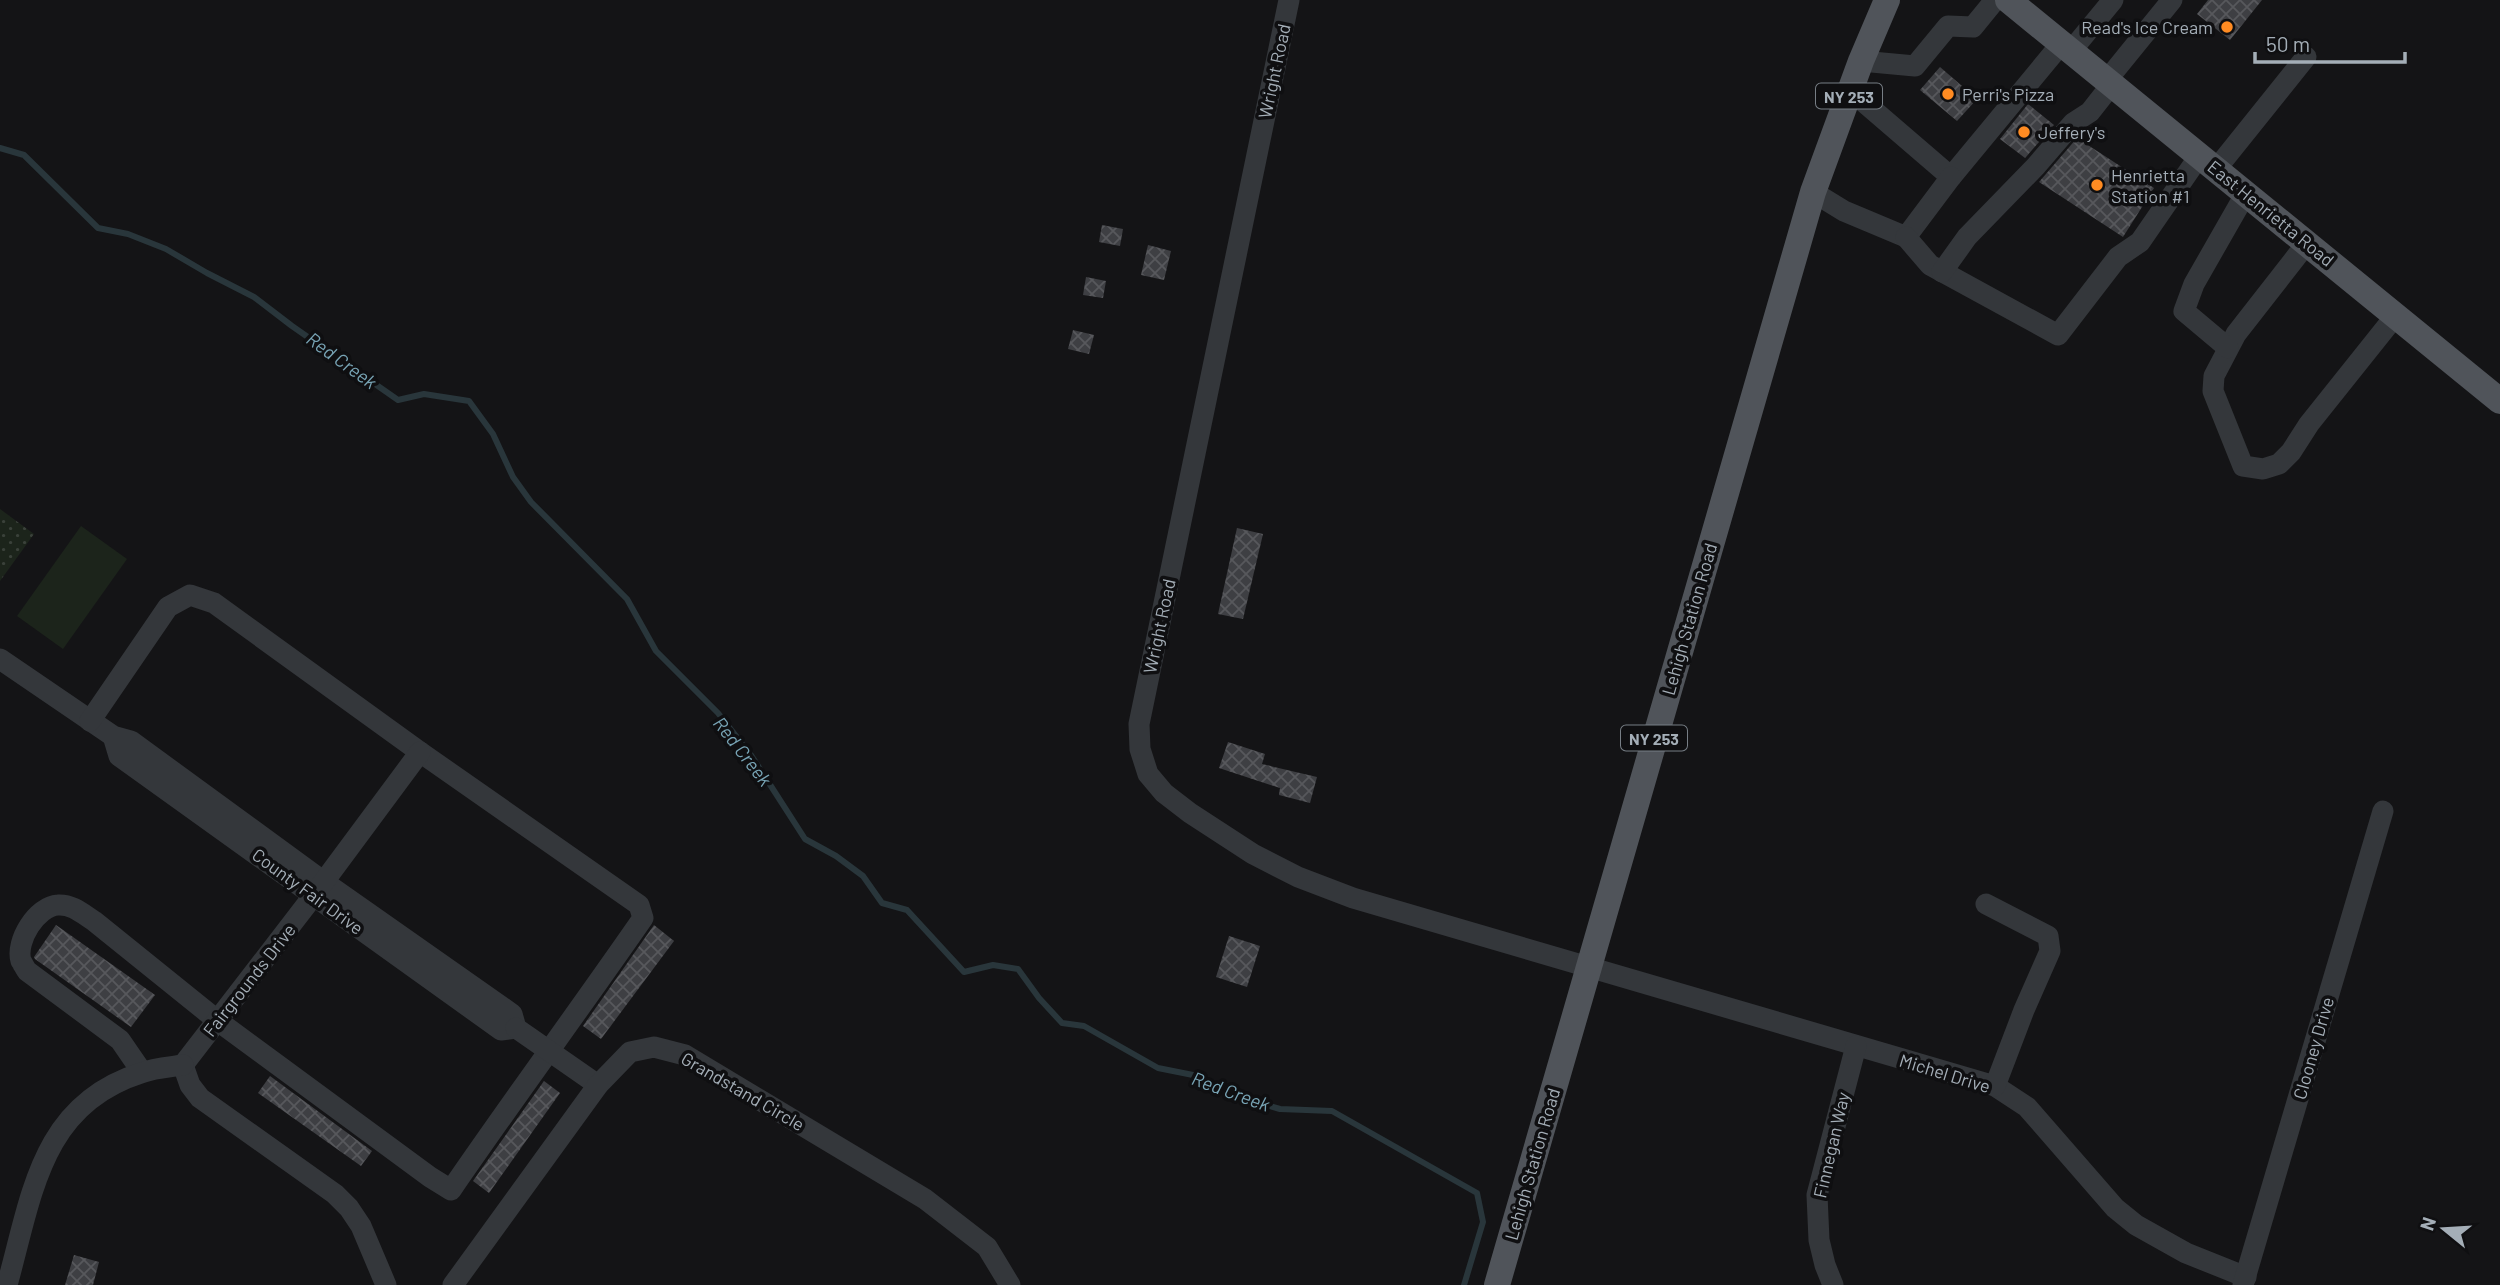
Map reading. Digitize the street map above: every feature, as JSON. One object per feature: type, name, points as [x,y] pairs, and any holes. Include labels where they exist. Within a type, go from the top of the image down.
[{"type":"main road","name":"Lehigh Station Road","points":[[1497,1285],[1813,192],[1861,61],[1887,0]]},
{"type":"main road","name":"East Henrietta Road","points":[[2008,0],[2500,401]]},
{"type":"street","name":"Wright Road","points":[[1289,0],[1139,724],[1140,749],[1148,775],[1164,793],[1190,813],[1253,855],[1298,877],[1353,898],[1588,968]]},
{"type":"street","points":[[1861,61],[1915,66],[1948,26],[1973,27],[1995,0]]},
{"type":"street","points":[[1906,237],[1951,177],[2066,47],[2112,0]]},
{"type":"street","points":[[1942,272],[1967,237],[2036,166],[2073,123],[2090,112],[2109,82],[2172,0]]},
{"type":"street","points":[[1813,192],[1844,211],[1906,237],[1930,265],[2058,335],[2118,257],[2140,242],[2306,57]]},
{"type":"street","points":[[1850,91],[1951,177]]},
{"type":"street","points":[[2228,348],[2184,311],[2194,284],[2246,192]]},
{"type":"street","points":[[2307,243],[2236,334],[2214,376],[2213,391],[2243,466],[2263,469],[2279,464],[2396,315]]},
{"type":"street","points":[[90,721],[168,607],[190,595],[214,603],[420,752],[639,905],[643,918],[451,1190],[218,1021],[85,915],[62,905],[46,909],[32,924],[22,943],[21,961],[27,971],[120,1040],[142,1072]]},
{"type":"street","name":"County Fair Drive","points":[[0,659],[113,736],[119,755],[319,889],[501,1030],[516,1028],[598,1085]]},
{"type":"street","name":"Fairgrounds Drive","points":[[183,1065],[319,889],[420,752]]},
{"type":"street","name":"Clooney Drive","points":[[2245,1281],[2383,811]]},
{"type":"street","points":[[1986,904],[2048,936],[2050,951],[1995,1086]]},
{"type":"street","name":"Michel Drive","points":[[1588,968],[1995,1086],[2027,1107],[2115,1208],[2136,1225],[2158,1240],[2245,1281]]},
{"type":"street","name":"Finnegan Way","points":[[1833,1285],[1819,1240],[1817,1195],[1856,1046]]},
{"type":"street","name":"Grandstand Circle","points":[[453,1285],[598,1085],[630,1052],[654,1047],[685,1055],[925,1199],[987,1247],[1010,1285]]},
{"type":"street","points":[[6,1285],[39,1174],[48,1150],[61,1128],[90,1097],[107,1087],[142,1072],[183,1065],[190,1085],[200,1098],[324,1185],[349,1208],[361,1226],[386,1285]]},
{"type":"shaded area","points":[[0,509],[34,534],[0,581]]},
{"type":"shaded area","points":[[81,526],[127,559],[63,649],[17,616]]},
{"type":"building","name":"Read's Ice Cream","points":[[2208,0],[2262,0],[2230,40],[2197,14]]},
{"type":"building","name":"Perri's Pizza","points":[[1940,67],[1977,99],[1957,121],[1920,90]]},
{"type":"building","name":"Jeffery's","points":[[2028,104],[2054,125],[2025,158],[2000,139]]},
{"type":"building","name":"Henrietta Station #1","points":[[2077,138],[2154,188],[2123,237],[2039,182]]},
{"type":"building","points":[[1102,225],[1123,229],[1120,246],[1099,242]]},
{"type":"building","points":[[1148,245],[1171,251],[1164,280],[1141,275]]},
{"type":"building","points":[[1086,277],[1106,281],[1103,298],[1083,295]]},
{"type":"building","points":[[1073,330],[1094,335],[1089,354],[1068,349]]},
{"type":"building","points":[[1237,528],[1263,534],[1243,619],[1218,614]]},
{"type":"building","points":[[1228,742],[1265,754],[1262,764],[1317,777],[1310,803],[1279,795],[1280,788],[1219,768]]},
{"type":"building","points":[[56,925],[155,995],[131,1027],[35,959]]},
{"type":"building","points":[[654,925],[674,941],[601,1039],[583,1026]]},
{"type":"building","points":[[1229,936],[1260,946],[1247,987],[1216,977]]},
{"type":"building","points":[[270,1076],[372,1151],[361,1166],[258,1093]]},
{"type":"building","points":[[544,1081],[560,1093],[489,1193],[473,1181]]},
{"type":"building","points":[[74,1255],[99,1262],[93,1285],[65,1285]]},
{"type":"waterway","name":"Red Creek","points":[[0,148],[24,155],[98,228],[128,234],[166,249],[254,297],[398,400],[424,394],[469,401],[493,434],[513,477],[531,502],[627,599],[656,651],[718,713],[751,755],[805,839],[836,856],[863,876],[882,903],[907,910],[964,972],[993,965],[1018,969],[1062,1023],[1084,1026],[1158,1068],[1198,1076],[1239,1097],[1280,1109],[1332,1111],[1477,1193],[1483,1222],[1464,1285]]},
{"type":"place","name":"Read's Ice Cream","points":[[2227,27]]},
{"type":"place","name":"Perri's Pizza","points":[[1948,94]]},
{"type":"place","name":"Jeffery's","points":[[2024,132]]},
{"type":"place","name":"Henrietta Station #1","points":[[2097,185]]}]
